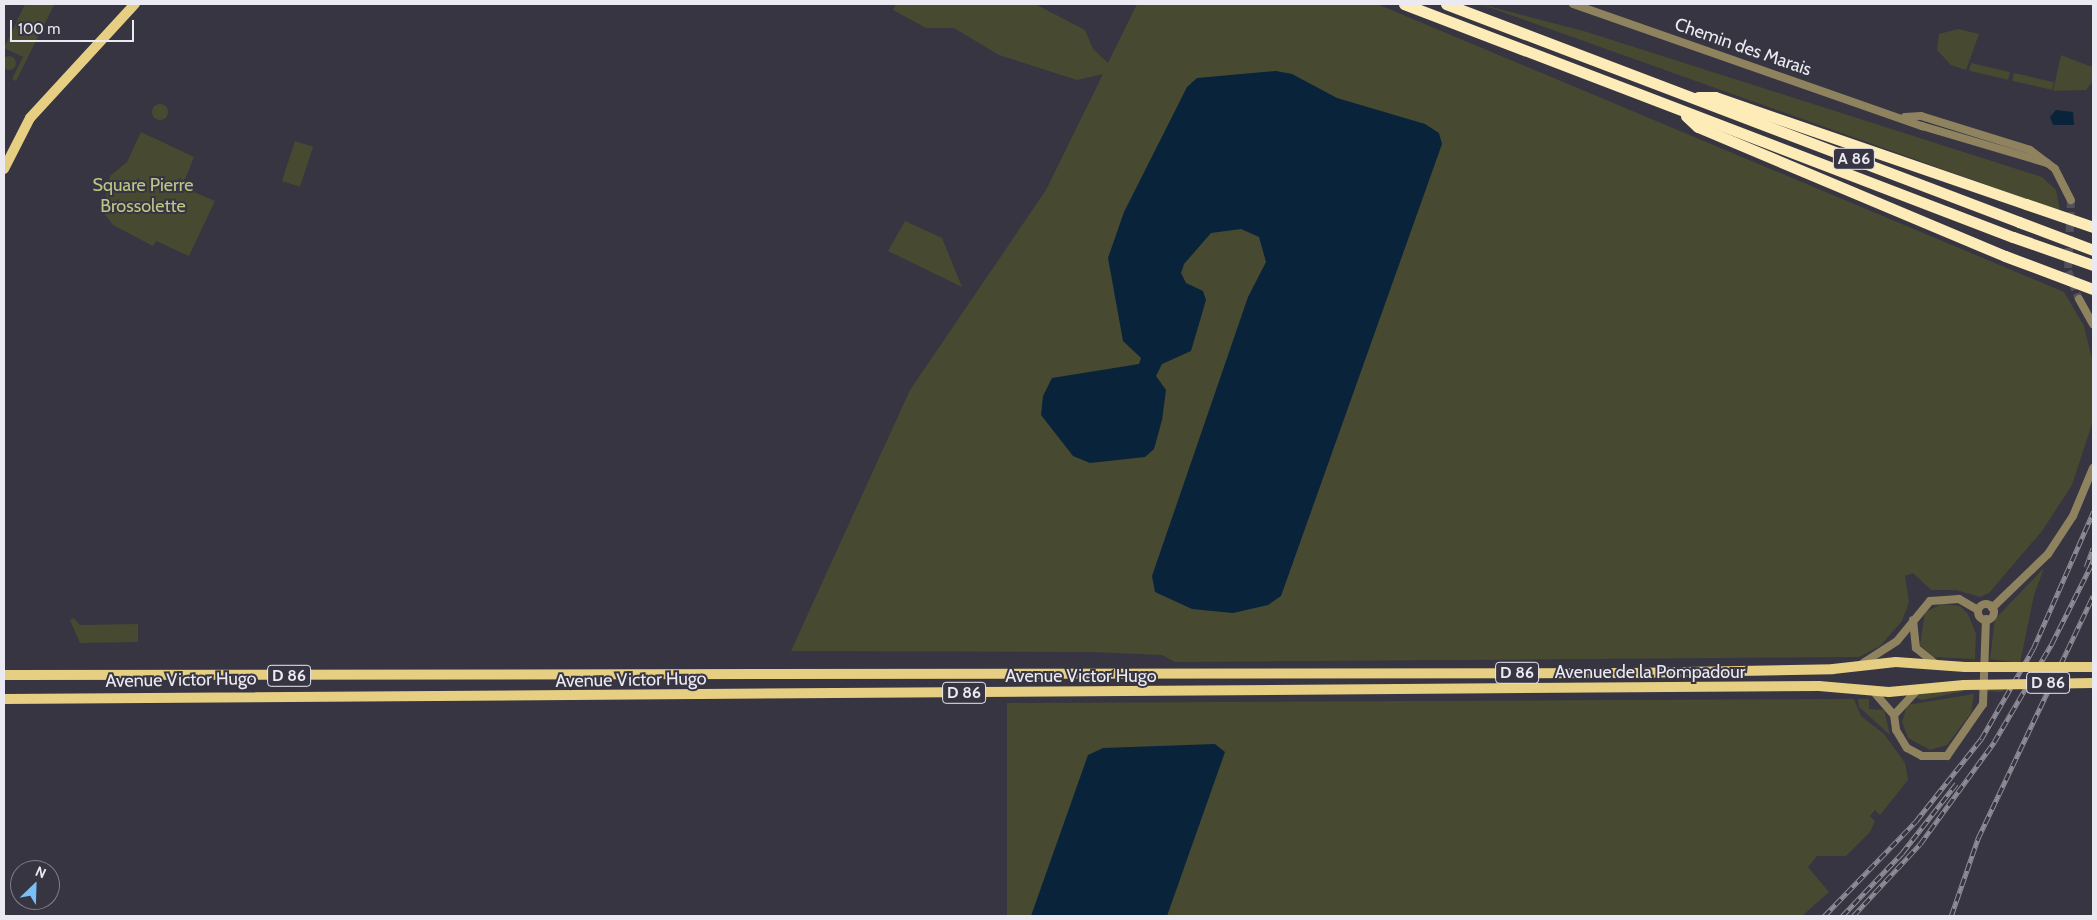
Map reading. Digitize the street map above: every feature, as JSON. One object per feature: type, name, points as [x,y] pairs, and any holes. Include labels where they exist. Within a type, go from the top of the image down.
[{"type":"highway","name":"A 86","points":[[1404,4],[1683,113],[2013,237],[2093,265]]},
{"type":"highway","name":"A 86","points":[[1446,4],[2093,250]]},
{"type":"highway","points":[[1688,97],[1715,97],[2093,227]]},
{"type":"highway","points":[[1683,113],[1698,127],[2005,256],[2093,289]]},
{"type":"main road","points":[[4,169],[30,118],[135,4]]},
{"type":"main road","name":"Avenue de la Pompadour","points":[[1180,674],[1622,673],[1854,666],[1896,662],[1945,667],[2093,666]]},
{"type":"main road","name":"Avenue Victor Hugo","points":[[4,675],[1180,674]]},
{"type":"main road","name":"Avenue Victor Hugo","points":[[4,680],[54,680],[94,676]]},
{"type":"main road","name":"Avenue de la Pompadour","points":[[1177,692],[1819,686],[1872,691],[1917,690],[1964,685],[2093,683]]},
{"type":"main road","name":"Avenue Victor Hugo","points":[[4,699],[86,697],[1177,692]]},
{"type":"main road","name":"Avenue Victor Hugo","points":[[4,694],[56,693],[86,697]]},
{"type":"street","name":"Chemin des Marais","points":[[1573,4],[1903,117],[2048,163],[2063,178],[2071,200]]},
{"type":"street","points":[[2079,300],[2093,324]]},
{"type":"street","points":[[1992,608],[2048,554],[2076,509],[2093,468]]},
{"type":"street","points":[[1854,666],[1882,654],[1924,605],[1943,598],[1978,610],[1986,620],[1983,704],[1947,756],[1913,753],[1901,741],[1894,715],[1872,691]]},
{"type":"street","points":[[1978,610],[1985,604],[1992,608]]},
{"type":"street","points":[[1986,620],[1993,615],[1992,608]]},
{"type":"street","points":[[1914,618],[1916,648],[1930,662],[1945,667]]},
{"type":"street","points":[[1894,715],[1917,690]]},
{"type":"green space","points":[[25,4],[54,5],[16,81],[12,79],[23,57],[4,48]]},
{"type":"green space","points":[[896,4],[1035,4],[1085,30],[1093,49],[1108,63],[1137,4],[1377,4],[2064,292],[2084,326],[2093,363],[2093,421],[2072,485],[2042,531],[1989,593],[1980,597],[1956,590],[1931,590],[1913,573],[1905,576],[1909,602],[1902,621],[1880,646],[1859,657],[1175,662],[1162,655],[1091,652],[791,651],[910,390],[1046,190],[1103,74],[1077,80],[999,55],[954,28],[926,28],[893,10]]},
{"type":"green space","points":[[1480,4],[1587,32],[2042,177],[2056,190],[2060,211]]},
{"type":"green space","points":[[1958,29],[1979,34],[1966,70],[1951,65],[1937,50],[1939,34]]},
{"type":"green space","points":[[2061,55],[2092,67],[2093,81],[2086,90],[2053,91]]},
{"type":"green space","points":[[6,56],[12,56],[16,63],[12,70],[6,70],[2,66],[2,60]]},
{"type":"green space","points":[[1971,63],[2010,72],[2008,80],[1969,71]]},
{"type":"green space","points":[[2014,73],[2054,82],[2052,90],[2012,81]]},
{"type":"green space","points":[[157,104],[163,104],[168,109],[166,118],[157,120],[152,115],[152,109]]},
{"type":"green space","name":"Square Pierre Brossolette","points":[[141,132],[194,157],[182,187],[215,201],[189,256],[156,241],[153,246],[113,225],[103,212],[110,176],[127,162]]},
{"type":"green space","points":[[295,141],[313,147],[300,187],[282,181]]},
{"type":"green space","points":[[905,221],[942,238],[962,287],[888,251]]},
{"type":"green space","points":[[2044,568],[2034,595],[2020,663],[1990,659],[1995,619]]},
{"type":"green space","points":[[1942,604],[1960,606],[1968,614],[1976,634],[1975,659],[1933,657],[1920,645],[1925,612]]},
{"type":"green space","points":[[74,618],[80,625],[138,624],[138,642],[80,643],[70,620]]},
{"type":"green space","points":[[2005,688],[2003,692],[1969,690],[1922,700],[1914,697],[1924,692]]},
{"type":"green space","points":[[1974,694],[1971,713],[1947,745],[1930,750],[1908,738],[1902,722],[1907,705]]},
{"type":"green space","points":[[1854,699],[1861,716],[1884,734],[1905,763],[1908,780],[1880,815],[1875,810],[1870,816],[1875,821],[1870,832],[1846,856],[1817,856],[1808,867],[1829,892],[1802,916],[1007,916],[1007,703]]},
{"type":"green space","points":[[1858,699],[1869,699],[1869,709],[1884,710],[1890,735],[1859,707]]},
{"type":"water","points":[[1276,71],[1292,74],[1337,98],[1425,124],[1439,133],[1442,144],[1281,596],[1268,605],[1233,613],[1192,609],[1155,592],[1152,576],[1248,297],[1266,262],[1259,237],[1241,229],[1211,233],[1184,264],[1181,273],[1186,283],[1203,291],[1206,300],[1191,351],[1162,364],[1156,376],[1166,390],[1162,420],[1154,449],[1145,457],[1090,463],[1073,456],[1041,415],[1043,396],[1052,378],[1139,364],[1141,358],[1123,341],[1108,258],[1124,212],[1187,87],[1197,78]]},
{"type":"water","points":[[2056,110],[2073,112],[2074,125],[2053,125],[2050,117]]},
{"type":"water","points":[[1215,744],[1225,752],[1167,916],[1031,916],[1088,755],[1103,748]]},
{"type":"tunnel","points":[[2071,200],[2068,271],[2079,299]]},
{"type":"railway","points":[[1824,916],[1916,821],[1981,739],[2033,649],[2093,512]]},
{"type":"railway","points":[[2086,567],[2093,548]]},
{"type":"railway","points":[[1853,916],[1920,844],[1994,742],[2052,643],[2093,561]]},
{"type":"railway","points":[[1951,916],[1978,838],[2093,596]]},
{"type":"railway","points":[[1842,916],[1902,853],[1956,784]]}]
